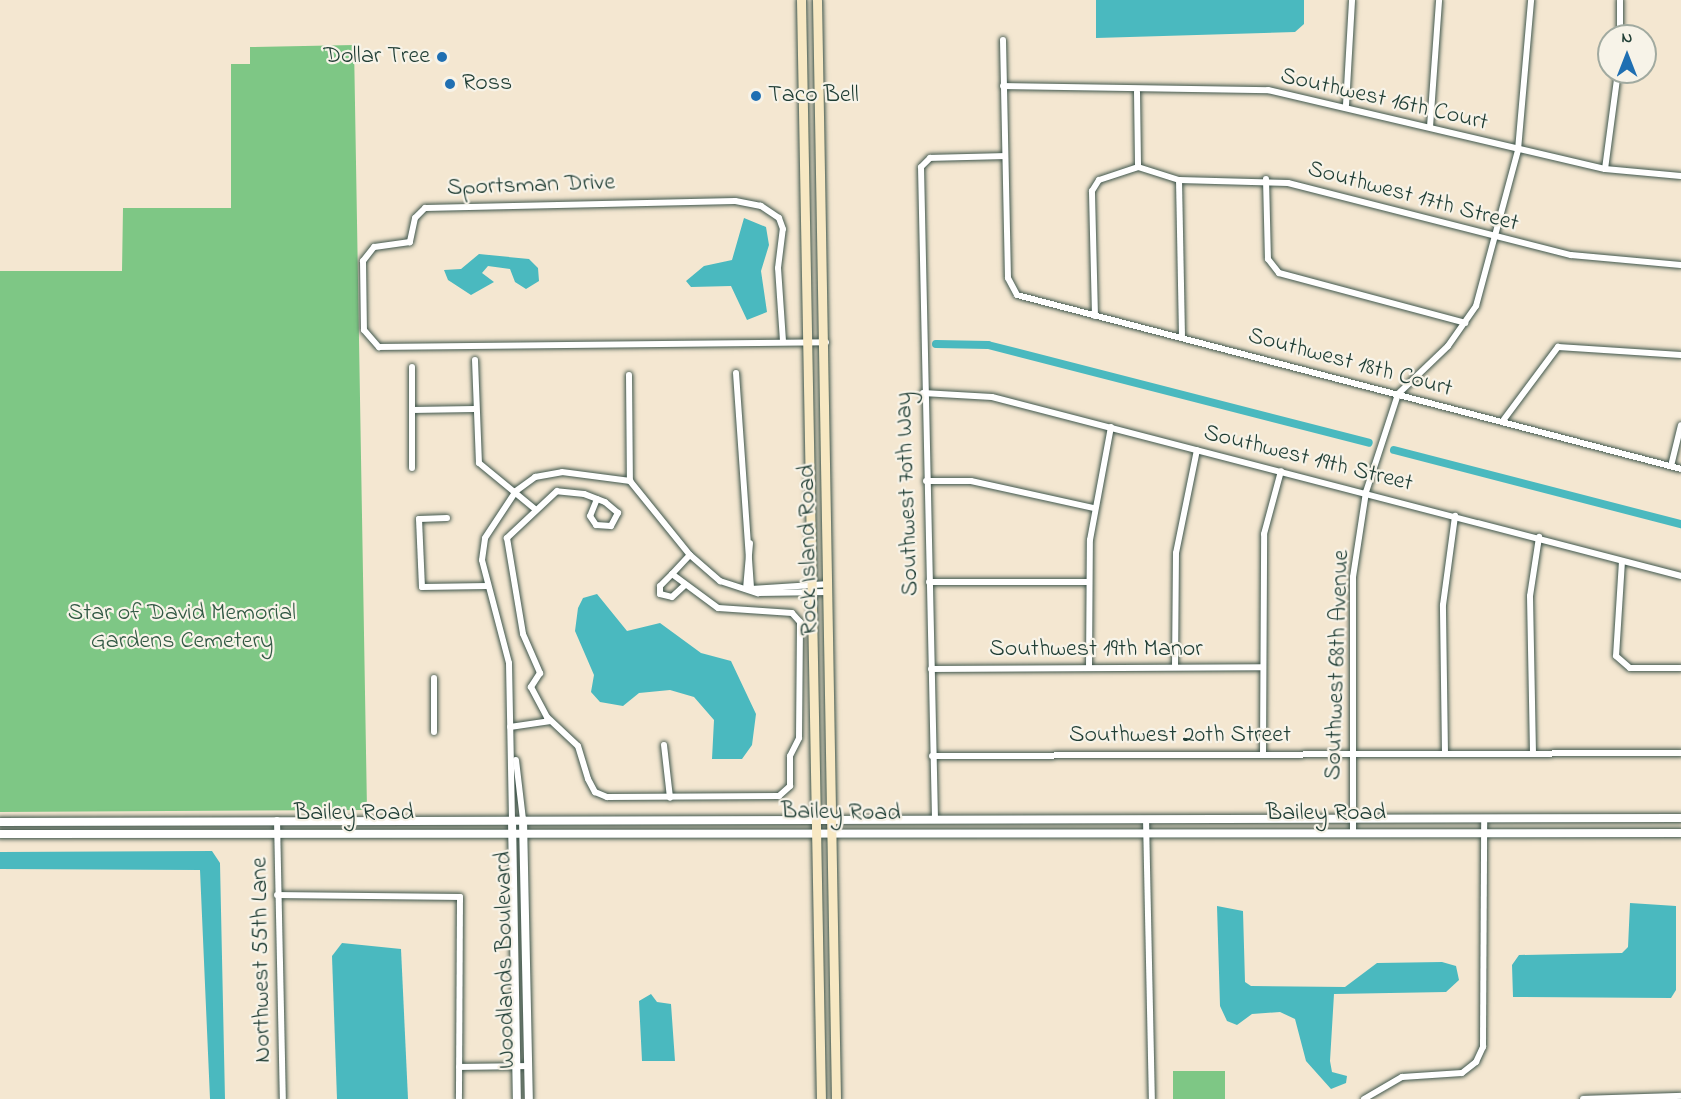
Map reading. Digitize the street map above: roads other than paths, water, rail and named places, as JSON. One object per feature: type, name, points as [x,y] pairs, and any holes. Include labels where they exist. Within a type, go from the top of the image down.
[{"type":"main road","name":"Rock Island Road","points":[[801,0],[810,341],[821,1099]]},
{"type":"main road","name":"Rock Island Road","points":[[817,0],[826,342],[836,1099]]},
{"type":"street","points":[[1346,105],[1353,0]]},
{"type":"street","points":[[1430,127],[1439,0]]},
{"type":"street","name":"Southwest 68th Avenue","points":[[1353,833],[1353,577],[1366,492],[1398,394],[1466,324],[1495,237],[1518,150],[1531,0]]},
{"type":"street","points":[[1620,0],[1620,24]]},
{"type":"street","points":[[1003,40],[1004,156]]},
{"type":"street","points":[[1605,169],[1616,84]]},
{"type":"street","name":"Southwest 16th Court","points":[[1003,86],[1137,92],[1268,90],[1346,105],[1518,150],[1605,169],[1681,176]]},
{"type":"street","points":[[1095,316],[1092,191],[1099,180],[1138,167],[1137,92]]},
{"type":"street","name":"Southwest 70th Way","points":[[935,819],[923,393],[921,167],[930,158],[1004,156]]},
{"type":"street","name":"Southwest 18th Court","points":[[1004,156],[1011,289],[1095,316],[1681,469]]},
{"type":"street","name":"Southwest 17th Street","points":[[1138,167],[1179,180],[1266,179],[1571,255],[1681,265]]},
{"type":"street","points":[[1266,179],[1268,259],[1273,268],[1466,324]]},
{"type":"street","points":[[1179,180],[1182,338]]},
{"type":"street","name":"Sportsman Drive","points":[[783,341],[778,268],[783,229],[779,218],[761,206],[735,201],[425,208],[415,218],[410,242],[374,247],[363,261],[364,330],[379,347],[826,342]]},
{"type":"street","points":[[1502,422],[1558,347],[1681,355]]},
{"type":"street","points":[[475,360],[479,463],[536,509]]},
{"type":"street","points":[[412,367],[412,468]]},
{"type":"street","points":[[736,373],[750,543],[749,589]]},
{"type":"street","points":[[629,375],[630,481],[690,555],[720,581],[749,589],[829,588]]},
{"type":"street","name":"Southwest 19th Street","points":[[923,393],[992,397],[1366,492],[1681,576]]},
{"type":"street","points":[[412,410],[476,409]]},
{"type":"street","points":[[1671,466],[1681,425]]},
{"type":"street","points":[[1089,668],[1089,582],[1094,508],[1111,427]]},
{"type":"street","points":[[1175,667],[1176,553],[1197,450]]},
{"type":"street","points":[[1263,754],[1261,667],[1264,534],[1281,471]]},
{"type":"street","points":[[523,820],[510,727],[509,663],[488,586],[485,538],[516,491],[535,477],[562,472],[630,481]]},
{"type":"street","points":[[926,481],[971,481],[1094,508]]},
{"type":"street","points":[[597,499],[590,516],[596,525],[611,526],[618,513],[597,499],[557,491],[507,538],[507,554],[523,634],[540,673],[531,687],[551,721],[578,746],[595,792],[670,798],[779,796],[790,786],[790,756],[799,738],[800,622],[792,613],[718,608],[672,574]]},
{"type":"street","points":[[1445,754],[1443,605],[1455,516]]},
{"type":"street","points":[[447,518],[419,519],[422,587],[488,586]]},
{"type":"street","points":[[1533,753],[1530,596],[1539,537]]},
{"type":"street","points":[[685,585],[664,597],[660,586],[690,555]]},
{"type":"street","points":[[1622,561],[1616,656],[1630,668],[1681,668]]},
{"type":"street","points":[[929,582],[1089,582]]},
{"type":"street","name":"Southwest 19th Manor","points":[[931,669],[1261,667]]},
{"type":"street","points":[[434,678],[434,732]]},
{"type":"street","points":[[510,727],[551,721]]},
{"type":"street","points":[[664,745],[670,798]]},
{"type":"street","name":"Southwest 20th Street","points":[[932,756],[1681,753]]},
{"type":"street","points":[[512,820],[514,756]]},
{"type":"street","points":[[1364,1099],[1402,1077],[1462,1073],[1483,1047],[1484,818]]},
{"type":"street","name":"Bailey Road","points":[[0,822],[1681,818]]},
{"type":"street","points":[[1146,819],[1152,1099]]},
{"type":"street","name":"Northwest 55th Lane","points":[[277,820],[283,1099]]},
{"type":"street","name":"Woodlands Boulevard","points":[[512,820],[517,1099]]},
{"type":"street","name":"Woodlands Boulevard","points":[[523,820],[529,1099]]},
{"type":"street","name":"Bailey Road","points":[[0,834],[1681,833]]},
{"type":"street","points":[[277,895],[460,897],[459,1099]]},
{"type":"street","points":[[459,1067],[528,1066]]},
{"type":"street","points":[[1583,1099],[1681,1096]]},
{"type":"water","points":[[1096,0],[1304,0],[1304,24],[1295,32],[1096,38]]},
{"type":"water","points":[[744,218],[766,227],[769,245],[761,271],[767,312],[747,320],[731,286],[691,287],[686,281],[704,266],[732,260]]},
{"type":"water","points":[[479,254],[529,259],[538,268],[539,281],[526,289],[515,282],[510,269],[488,266],[482,273],[494,282],[471,295],[448,280],[444,270],[461,269]]},
{"type":"water","points":[[597,594],[627,631],[660,623],[701,653],[731,661],[756,714],[752,745],[742,759],[712,759],[714,720],[694,697],[670,690],[639,693],[623,706],[600,702],[591,692],[594,675],[575,631],[578,608],[583,598]]},
{"type":"water","points":[[212,851],[220,863],[225,1099],[210,1099],[200,870],[0,869],[0,852]]},
{"type":"water","points":[[1630,903],[1676,906],[1676,990],[1671,998],[1513,997],[1512,965],[1519,955],[1622,953],[1628,947]]},
{"type":"water","points":[[1217,906],[1243,911],[1245,982],[1251,986],[1345,987],[1377,963],[1442,962],[1456,966],[1459,980],[1446,992],[1334,994],[1330,1061],[1332,1072],[1347,1076],[1346,1083],[1331,1089],[1306,1061],[1295,1019],[1280,1012],[1252,1014],[1237,1025],[1227,1021],[1220,1006]]},
{"type":"water","points":[[342,943],[401,949],[408,1099],[337,1099],[332,956]]},
{"type":"water","points":[[651,994],[657,1002],[671,1004],[675,1061],[642,1061],[639,1001]]},
{"type":"waterway","points":[[936,344],[988,345],[1369,443]]},
{"type":"waterway","points":[[1394,450],[1681,524]]},
{"type":"place","name":"Dollar Tree","points":[[442,57]]},
{"type":"place","name":"Ross","points":[[450,84]]},
{"type":"place","name":"Taco Bell","points":[[756,96]]},
{"type":"park label","name":"Star of David Memorial Gardens Cemetery","points":[[182,628]]}]
